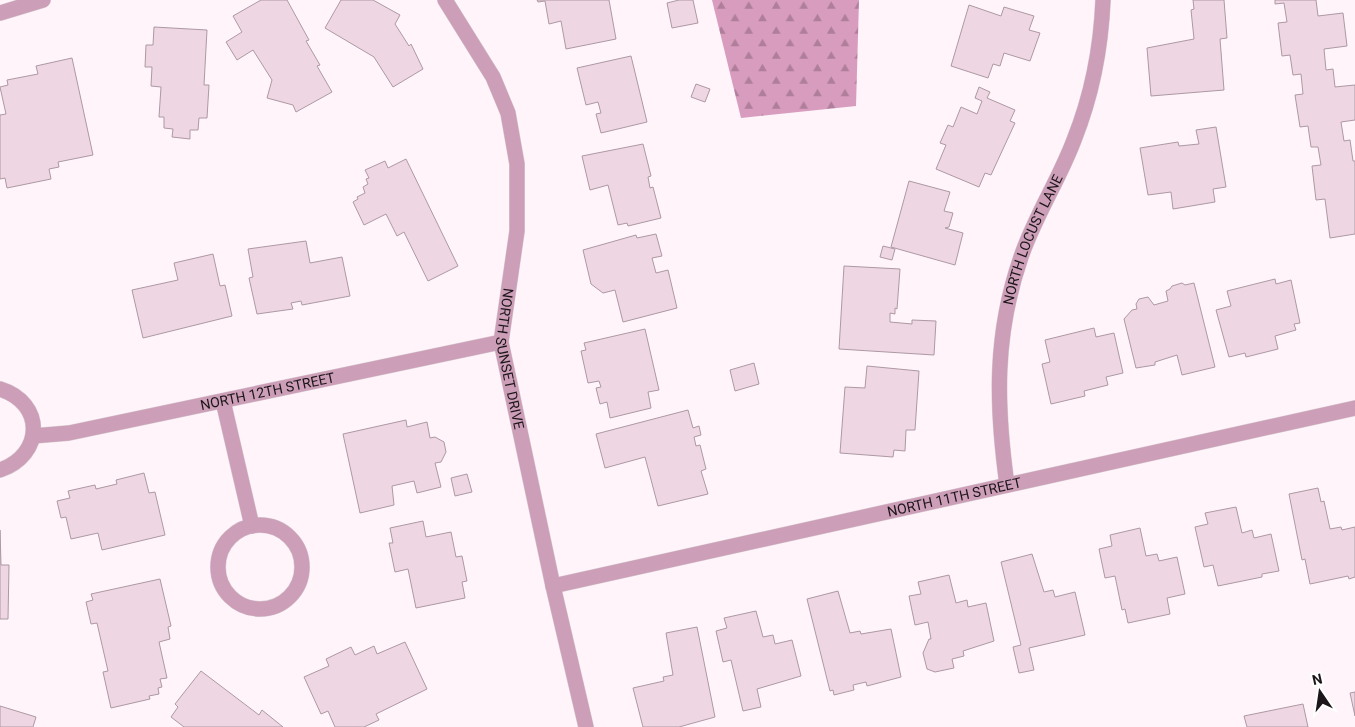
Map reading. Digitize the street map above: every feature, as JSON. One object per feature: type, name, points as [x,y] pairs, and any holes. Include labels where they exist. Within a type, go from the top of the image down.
[{"type":"street","points":[[0,13],[43,0]]},
{"type":"street","name":"NORTH SUNSET DRIVE","points":[[445,0],[493,77],[508,113],[517,164],[517,231],[501,342],[553,586],[586,727]]},
{"type":"street","name":"NORTH LOCUST LANE","points":[[1007,485],[999,428],[998,373],[1003,329],[1021,257],[1035,222],[1074,142],[1088,100],[1101,34],[1103,0]]},
{"type":"street","name":"NORTH 12TH STREET","points":[[33,436],[69,433],[501,342]]},
{"type":"street","points":[[0,389],[11,392],[22,400],[31,417],[33,436],[29,448],[21,459],[0,470]]},
{"type":"street","points":[[223,401],[252,526]]},
{"type":"street","name":"NORTH 11TH STREET","points":[[553,586],[1355,408]]},
{"type":"street","points":[[265,525],[283,533],[296,547],[301,559],[301,573],[298,585],[290,596],[279,604],[267,608],[241,605],[223,587],[218,574],[218,561],[222,549],[229,538],[240,530],[252,526],[265,525]]},
{"type":"green space","points":[[712,0],[859,0],[856,106],[741,118]]},
{"type":"building","points":[[261,0],[287,0],[309,40],[306,41],[320,65],[317,66],[332,92],[296,112],[293,105],[267,98],[272,80],[253,50],[237,60],[226,42],[242,32],[233,16]]},
{"type":"building","points":[[341,0],[373,0],[400,15],[395,24],[409,46],[411,44],[423,69],[393,87],[374,57],[325,28]]},
{"type":"building","points":[[537,0],[609,0],[616,39],[566,49],[561,21],[549,24],[545,1],[538,2]]},
{"type":"building","points":[[679,0],[693,0],[698,23],[672,28],[667,3]]},
{"type":"building","points":[[1193,0],[1224,0],[1227,38],[1220,39],[1224,90],[1151,96],[1147,48],[1194,39],[1191,10],[1194,9]]},
{"type":"building","points":[[1275,0],[1316,0],[1318,16],[1343,13],[1347,46],[1324,49],[1326,70],[1333,69],[1335,87],[1355,85],[1355,120],[1341,122],[1344,141],[1350,140],[1353,161],[1355,161],[1355,234],[1330,238],[1325,199],[1316,200],[1312,166],[1321,165],[1318,147],[1311,147],[1308,126],[1300,127],[1295,95],[1303,94],[1301,74],[1293,75],[1290,55],[1282,56],[1278,23],[1287,22],[1284,3],[1275,4]]},
{"type":"building","points":[[969,5],[1001,16],[1004,7],[1034,16],[1029,30],[1040,33],[1030,61],[1004,53],[1000,66],[993,64],[988,78],[951,66]]},
{"type":"building","points":[[154,27],[207,30],[204,85],[209,85],[207,118],[199,118],[198,130],[190,130],[190,139],[172,137],[173,129],[164,128],[164,117],[159,117],[161,87],[151,86],[152,67],[145,67],[146,45],[153,45]]},
{"type":"building","points":[[631,56],[647,122],[601,133],[596,114],[601,113],[598,102],[586,105],[577,68]]},
{"type":"building","points":[[72,58],[93,155],[58,162],[59,167],[49,169],[51,179],[7,188],[5,178],[0,179],[0,115],[6,114],[0,87],[8,85],[7,80],[38,74],[36,66]]},
{"type":"building","points":[[696,84],[710,89],[705,102],[691,97]]},
{"type":"building","points":[[979,87],[990,92],[987,98],[1015,110],[1010,121],[1015,123],[991,175],[985,173],[979,187],[936,169],[946,145],[940,143],[948,125],[953,127],[961,107],[977,114],[982,101],[975,98]]},
{"type":"building","points":[[1216,127],[1226,187],[1213,189],[1215,202],[1173,209],[1171,192],[1148,195],[1140,148],[1178,142],[1179,146],[1199,144],[1196,130]]},
{"type":"building","points":[[643,144],[651,176],[648,177],[650,188],[653,187],[661,218],[628,226],[627,223],[618,225],[608,185],[590,190],[582,156]]},
{"type":"building","points":[[406,159],[458,266],[428,281],[404,232],[397,236],[386,214],[364,225],[353,202],[358,199],[357,197],[365,193],[363,187],[368,184],[366,179],[369,178],[365,170],[385,161],[388,168]]},
{"type":"building","points":[[909,181],[950,192],[944,211],[953,213],[949,227],[945,228],[963,233],[955,265],[891,247]]},
{"type":"building","points":[[656,234],[662,256],[652,258],[656,273],[668,270],[677,308],[623,322],[615,290],[603,293],[591,284],[583,250],[636,235],[637,238]]},
{"type":"building","points":[[306,241],[310,263],[342,257],[350,296],[302,305],[301,301],[291,303],[293,309],[257,314],[249,278],[253,277],[248,249]]},
{"type":"building","points":[[883,246],[895,249],[892,260],[880,257]]},
{"type":"building","points":[[213,254],[220,286],[225,285],[232,316],[143,338],[132,290],[178,280],[174,263]]},
{"type":"building","points":[[844,266],[900,269],[897,309],[895,308],[895,314],[890,313],[890,322],[912,324],[912,320],[936,321],[934,355],[839,349]]},
{"type":"building","points":[[1275,279],[1276,284],[1291,280],[1300,323],[1294,324],[1296,330],[1275,336],[1278,349],[1246,357],[1245,353],[1229,357],[1216,310],[1231,306],[1227,291]]},
{"type":"building","points":[[1182,283],[1185,285],[1194,283],[1215,367],[1182,375],[1177,355],[1155,362],[1155,365],[1136,368],[1124,319],[1132,310],[1137,309],[1136,304],[1139,299],[1148,297],[1154,305],[1168,301],[1166,291],[1172,286]]},
{"type":"building","points":[[1094,328],[1096,337],[1114,333],[1123,373],[1106,377],[1108,385],[1084,391],[1085,396],[1051,404],[1042,364],[1050,362],[1045,340]]},
{"type":"building","points":[[645,329],[659,390],[648,392],[651,408],[610,418],[607,402],[600,404],[596,388],[601,387],[599,381],[588,383],[581,351],[586,350],[584,343]]},
{"type":"building","points":[[754,363],[759,384],[735,391],[730,370]]},
{"type":"building","points":[[867,366],[919,371],[915,430],[906,430],[905,451],[894,450],[893,457],[840,453],[845,387],[865,388]]},
{"type":"building","points":[[688,410],[693,428],[699,426],[701,435],[694,437],[696,446],[700,445],[706,469],[701,471],[708,494],[658,506],[645,457],[605,468],[596,434]]},
{"type":"building","points":[[406,420],[407,427],[427,422],[430,438],[435,437],[444,442],[446,452],[441,462],[435,463],[441,487],[417,493],[414,481],[392,486],[394,505],[360,513],[343,434]]},
{"type":"building","points":[[144,473],[149,493],[155,492],[165,535],[102,550],[98,533],[71,539],[66,517],[61,518],[57,501],[70,498],[68,491],[95,485],[96,489],[117,484],[116,480]]},
{"type":"building","points":[[467,474],[472,492],[455,496],[451,478]]},
{"type":"building","points":[[1318,488],[1321,502],[1324,501],[1330,529],[1341,527],[1342,530],[1355,527],[1355,577],[1349,579],[1348,576],[1310,584],[1305,559],[1302,560],[1289,494]]},
{"type":"building","points":[[1236,507],[1242,533],[1252,530],[1254,538],[1271,534],[1279,571],[1262,574],[1262,577],[1218,586],[1213,565],[1204,567],[1195,527],[1208,524],[1205,513]]},
{"type":"building","points":[[423,521],[426,537],[451,532],[456,557],[462,556],[467,581],[462,582],[465,598],[416,608],[408,569],[395,572],[389,543],[393,543],[390,528]]},
{"type":"building","points":[[1140,528],[1146,556],[1157,554],[1159,561],[1177,557],[1185,594],[1167,598],[1170,614],[1128,623],[1125,609],[1122,610],[1115,576],[1105,578],[1099,549],[1112,546],[1110,535]]},
{"type":"building","points":[[0,530],[1,565],[9,565],[8,619],[0,619]]},
{"type":"building","points":[[1032,554],[1044,592],[1053,590],[1055,597],[1075,592],[1085,635],[1029,648],[1034,670],[1019,673],[1013,647],[1021,645],[1001,562]]},
{"type":"building","points":[[949,575],[956,603],[967,600],[968,607],[986,603],[994,641],[963,651],[964,656],[952,659],[954,668],[935,672],[927,669],[923,653],[929,639],[931,639],[928,622],[915,625],[909,596],[921,594],[918,582]]},
{"type":"building","points":[[160,579],[171,626],[168,627],[170,639],[159,642],[167,678],[160,679],[162,687],[158,688],[159,694],[149,696],[150,699],[111,708],[103,672],[108,671],[97,623],[91,624],[86,602],[93,600],[91,594]]},
{"type":"building","points":[[838,591],[850,633],[860,631],[861,634],[891,629],[901,677],[867,686],[866,682],[853,685],[854,690],[834,695],[833,690],[830,691],[807,599]]},
{"type":"building","points":[[756,611],[763,637],[773,635],[775,644],[792,640],[801,676],[757,689],[761,707],[743,711],[731,660],[723,662],[716,631],[727,628],[724,618]]},
{"type":"building","points":[[697,627],[715,717],[679,727],[643,727],[633,688],[664,681],[663,677],[673,675],[666,633]]},
{"type":"building","points":[[405,642],[427,689],[376,714],[379,720],[364,727],[335,727],[328,711],[321,714],[304,677],[329,666],[326,659],[351,647],[355,655],[374,646],[377,654]]},
{"type":"building","points":[[201,671],[259,715],[262,710],[283,727],[184,727],[171,717],[178,707],[175,704]]},
{"type":"building","points":[[1355,692],[1355,716],[1350,693]]},
{"type":"building","points":[[1303,704],[1308,727],[1247,727],[1244,716]]},
{"type":"building","points":[[0,706],[36,717],[33,727],[0,727]]}]
